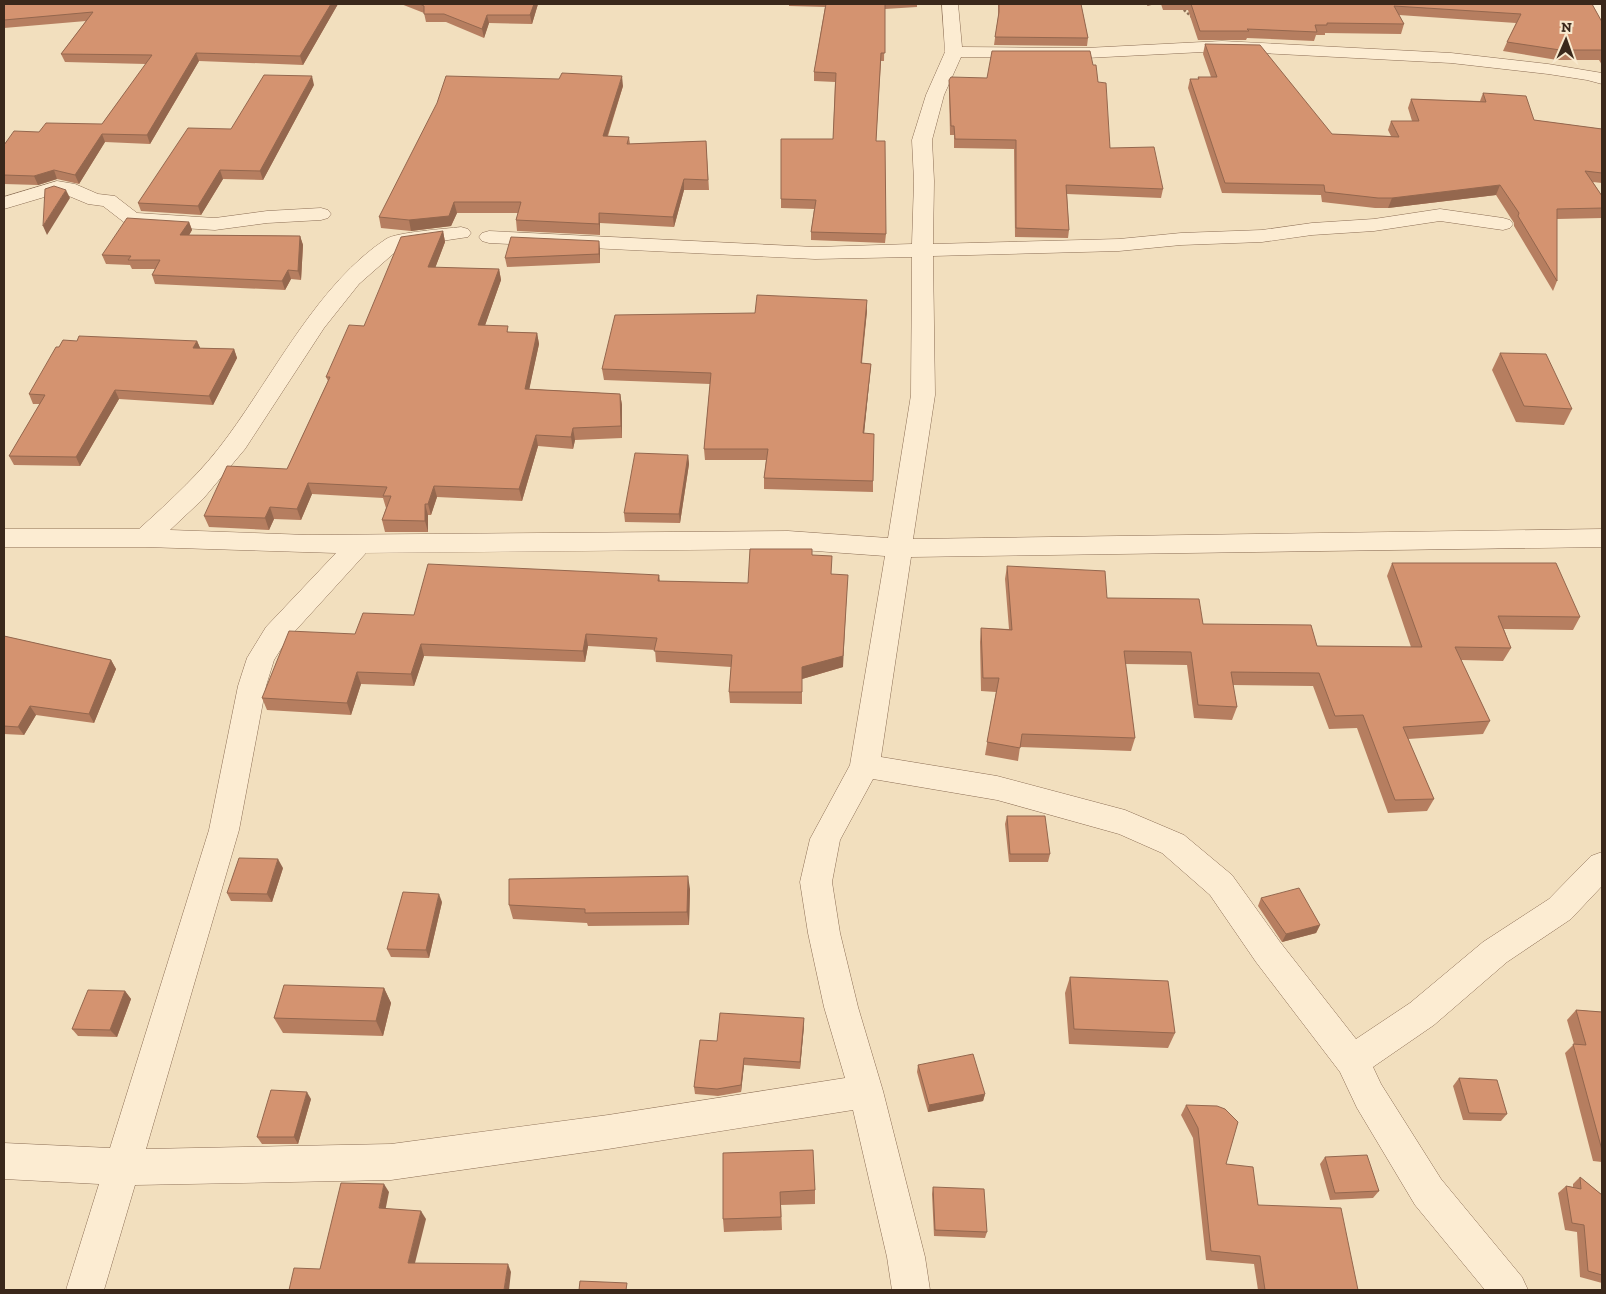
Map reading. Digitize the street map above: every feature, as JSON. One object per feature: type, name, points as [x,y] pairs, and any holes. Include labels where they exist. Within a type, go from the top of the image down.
[{"type":"street","points":[[910,1290],[906,1257],[866,1091],[841,1006],[824,933],[816,882],[825,839],[865,766],[923,395],[922,251],[924,181],[922,140],[936,95],[954,52],[950,4]]},
{"type":"street","points":[[1595,4],[1602,20]]},
{"type":"street","points":[[954,52],[1086,52],[1222,46],[1451,58],[1564,71],[1602,79]]},
{"type":"street","points":[[4,203],[44,190],[68,188],[95,200],[108,200],[132,220],[215,224],[267,216],[321,214]]},
{"type":"street","points":[[489,237],[815,253],[1119,245],[1181,239],[1262,236],[1312,228],[1374,225],[1440,215],[1503,224]]},
{"type":"street","points":[[145,538],[194,493],[236,443],[316,324],[351,279],[395,242],[461,233]]},
{"type":"street","points":[[5,540],[145,538],[308,544],[788,540],[898,548],[1602,538]]},
{"type":"street","points":[[86,1290],[224,830],[252,686],[261,658],[276,634],[359,544]]},
{"type":"street","points":[[865,766],[998,788],[1125,823],[1173,844],[1221,885],[1268,952],[1352,1061],[1369,1096],[1428,1192],[1509,1290]]},
{"type":"street","points":[[1352,1061],[1422,1014],[1495,952],[1560,909],[1602,865]]},
{"type":"street","points":[[4,1161],[123,1167],[392,1162],[608,1132],[866,1091]]},
{"type":"building","points":[[4,4],[331,4],[300,56],[196,53],[147,135],[102,134],[75,175],[54,170],[34,176],[4,175],[4,145],[14,131],[39,132],[46,123],[102,124],[152,55],[61,54],[93,12],[4,20]]},
{"type":"building","points":[[420,4],[534,4],[530,15],[487,15],[482,29],[444,14],[424,14],[424,6]]},
{"type":"building","points":[[826,4],[885,4],[885,53],[881,53],[876,141],[885,141],[886,234],[811,232],[816,200],[781,199],[781,139],[833,139],[836,73],[814,72]]},
{"type":"building","points":[[999,4],[1081,4],[1088,38],[995,37]]},
{"type":"building","points":[[1191,4],[1592,4],[1602,22],[1602,50],[1560,50],[1507,42],[1521,14],[1394,6],[1404,24],[1327,23],[1327,25],[1315,25],[1317,32],[1247,29],[1249,31],[1200,31]]},
{"type":"building","points":[[1205,44],[1260,45],[1332,134],[1399,137],[1391,121],[1419,121],[1411,99],[1486,102],[1483,93],[1526,96],[1534,120],[1602,129],[1602,173],[1585,171],[1602,196],[1602,208],[1557,209],[1557,281],[1518,216],[1519,213],[1500,185],[1378,198],[1325,192],[1324,185],[1225,183],[1190,79],[1217,77]]},
{"type":"building","points":[[992,51],[1090,51],[1093,65],[1096,65],[1098,82],[1106,83],[1110,148],[1154,147],[1163,189],[1066,185],[1069,230],[1016,228],[1016,140],[955,139],[954,126],[951,126],[949,80],[951,77],[987,78]]},
{"type":"building","points":[[562,73],[622,76],[603,136],[629,137],[627,144],[706,141],[708,180],[684,179],[673,217],[599,213],[599,224],[516,220],[521,202],[454,202],[449,216],[409,220],[379,217],[437,103],[446,76],[559,79]]},
{"type":"building","points":[[264,75],[312,76],[260,171],[220,170],[198,206],[138,203],[188,128],[231,129]]},
{"type":"building","points":[[54,186],[66,190],[43,226],[45,189]]},
{"type":"building","points":[[127,218],[189,222],[180,235],[300,236],[298,271],[288,270],[282,281],[152,275],[160,260],[128,260],[131,256],[102,255]]},
{"type":"building","points":[[443,231],[428,267],[499,269],[478,325],[508,326],[507,332],[537,333],[525,389],[620,394],[621,426],[573,428],[571,437],[536,435],[519,489],[434,486],[428,504],[425,504],[425,521],[382,520],[391,496],[383,496],[387,487],[308,483],[297,509],[270,507],[265,518],[204,516],[227,466],[287,469],[330,377],[326,377],[349,325],[364,326],[401,237]]},
{"type":"building","points":[[511,237],[599,241],[599,254],[505,258]]},
{"type":"building","points":[[757,295],[867,300],[861,363],[871,364],[863,433],[874,434],[873,481],[764,478],[768,449],[704,449],[711,373],[602,369],[615,315],[755,313]]},
{"type":"building","points":[[79,336],[197,341],[193,348],[234,349],[209,396],[115,390],[76,457],[9,456],[45,395],[29,394],[56,347],[59,347],[63,340],[77,341]]},
{"type":"building","points":[[1500,353],[1546,354],[1572,409],[1524,406]]},
{"type":"building","points":[[635,453],[688,455],[679,514],[624,513]]},
{"type":"building","points":[[750,549],[812,549],[812,555],[832,556],[831,574],[848,575],[843,656],[802,667],[802,692],[729,692],[732,655],[654,651],[657,638],[586,634],[583,651],[421,644],[411,674],[357,672],[347,703],[262,698],[289,631],[355,634],[363,613],[414,615],[428,564],[659,575],[658,581],[748,583]]},
{"type":"building","points":[[1392,563],[1556,563],[1580,617],[1498,616],[1511,648],[1455,647],[1490,721],[1403,727],[1434,799],[1395,800],[1363,715],[1335,716],[1319,673],[1231,672],[1237,707],[1198,705],[1191,652],[1124,651],[1135,738],[1022,734],[1020,748],[987,742],[999,678],[983,678],[981,628],[1012,630],[1007,566],[1105,571],[1107,598],[1199,599],[1203,624],[1311,625],[1317,646],[1422,647]]},
{"type":"building","points":[[4,636],[111,660],[89,714],[30,706],[18,727],[4,726]]},
{"type":"building","points":[[1007,816],[1045,816],[1050,854],[1010,854]]},
{"type":"building","points":[[239,858],[278,859],[267,894],[227,893]]},
{"type":"building","points":[[688,876],[687,912],[585,913],[585,909],[509,905],[509,879]]},
{"type":"building","points":[[1299,888],[1320,925],[1286,934],[1261,898]]},
{"type":"building","points":[[403,892],[439,894],[426,950],[387,949]]},
{"type":"building","points":[[1070,977],[1168,981],[1175,1033],[1074,1029]]},
{"type":"building","points":[[284,985],[384,988],[376,1021],[274,1018]]},
{"type":"building","points":[[88,990],[125,991],[110,1030],[72,1029]]},
{"type":"building","points":[[1576,1010],[1602,1012],[1602,1150],[1573,1044],[1586,1045]]},
{"type":"building","points":[[720,1013],[804,1018],[800,1062],[744,1058],[741,1085],[717,1089],[694,1087],[700,1040],[717,1041]]},
{"type":"building","points":[[973,1054],[985,1094],[929,1105],[918,1065]]},
{"type":"building","points":[[1459,1078],[1497,1080],[1507,1114],[1469,1113]]},
{"type":"building","points":[[271,1090],[307,1092],[294,1137],[257,1137]]},
{"type":"building","points":[[1186,1105],[1217,1106],[1225,1109],[1238,1122],[1226,1164],[1253,1167],[1258,1205],[1341,1208],[1358,1290],[1265,1290],[1260,1256],[1211,1251],[1198,1128]]},
{"type":"building","points":[[813,1150],[815,1190],[780,1192],[781,1217],[723,1219],[723,1153]]},
{"type":"building","points":[[1367,1155],[1379,1191],[1335,1193],[1325,1157]]},
{"type":"building","points":[[1580,1177],[1602,1195],[1602,1275],[1588,1271],[1584,1225],[1572,1223],[1566,1186],[1581,1189]]},
{"type":"building","points":[[341,1183],[384,1184],[379,1208],[421,1211],[408,1263],[508,1264],[504,1290],[289,1290],[294,1268],[320,1269]]},
{"type":"building","points":[[933,1187],[984,1189],[987,1232],[935,1230]]},
{"type":"building","points":[[580,1281],[627,1283],[626,1290],[579,1290]]}]
